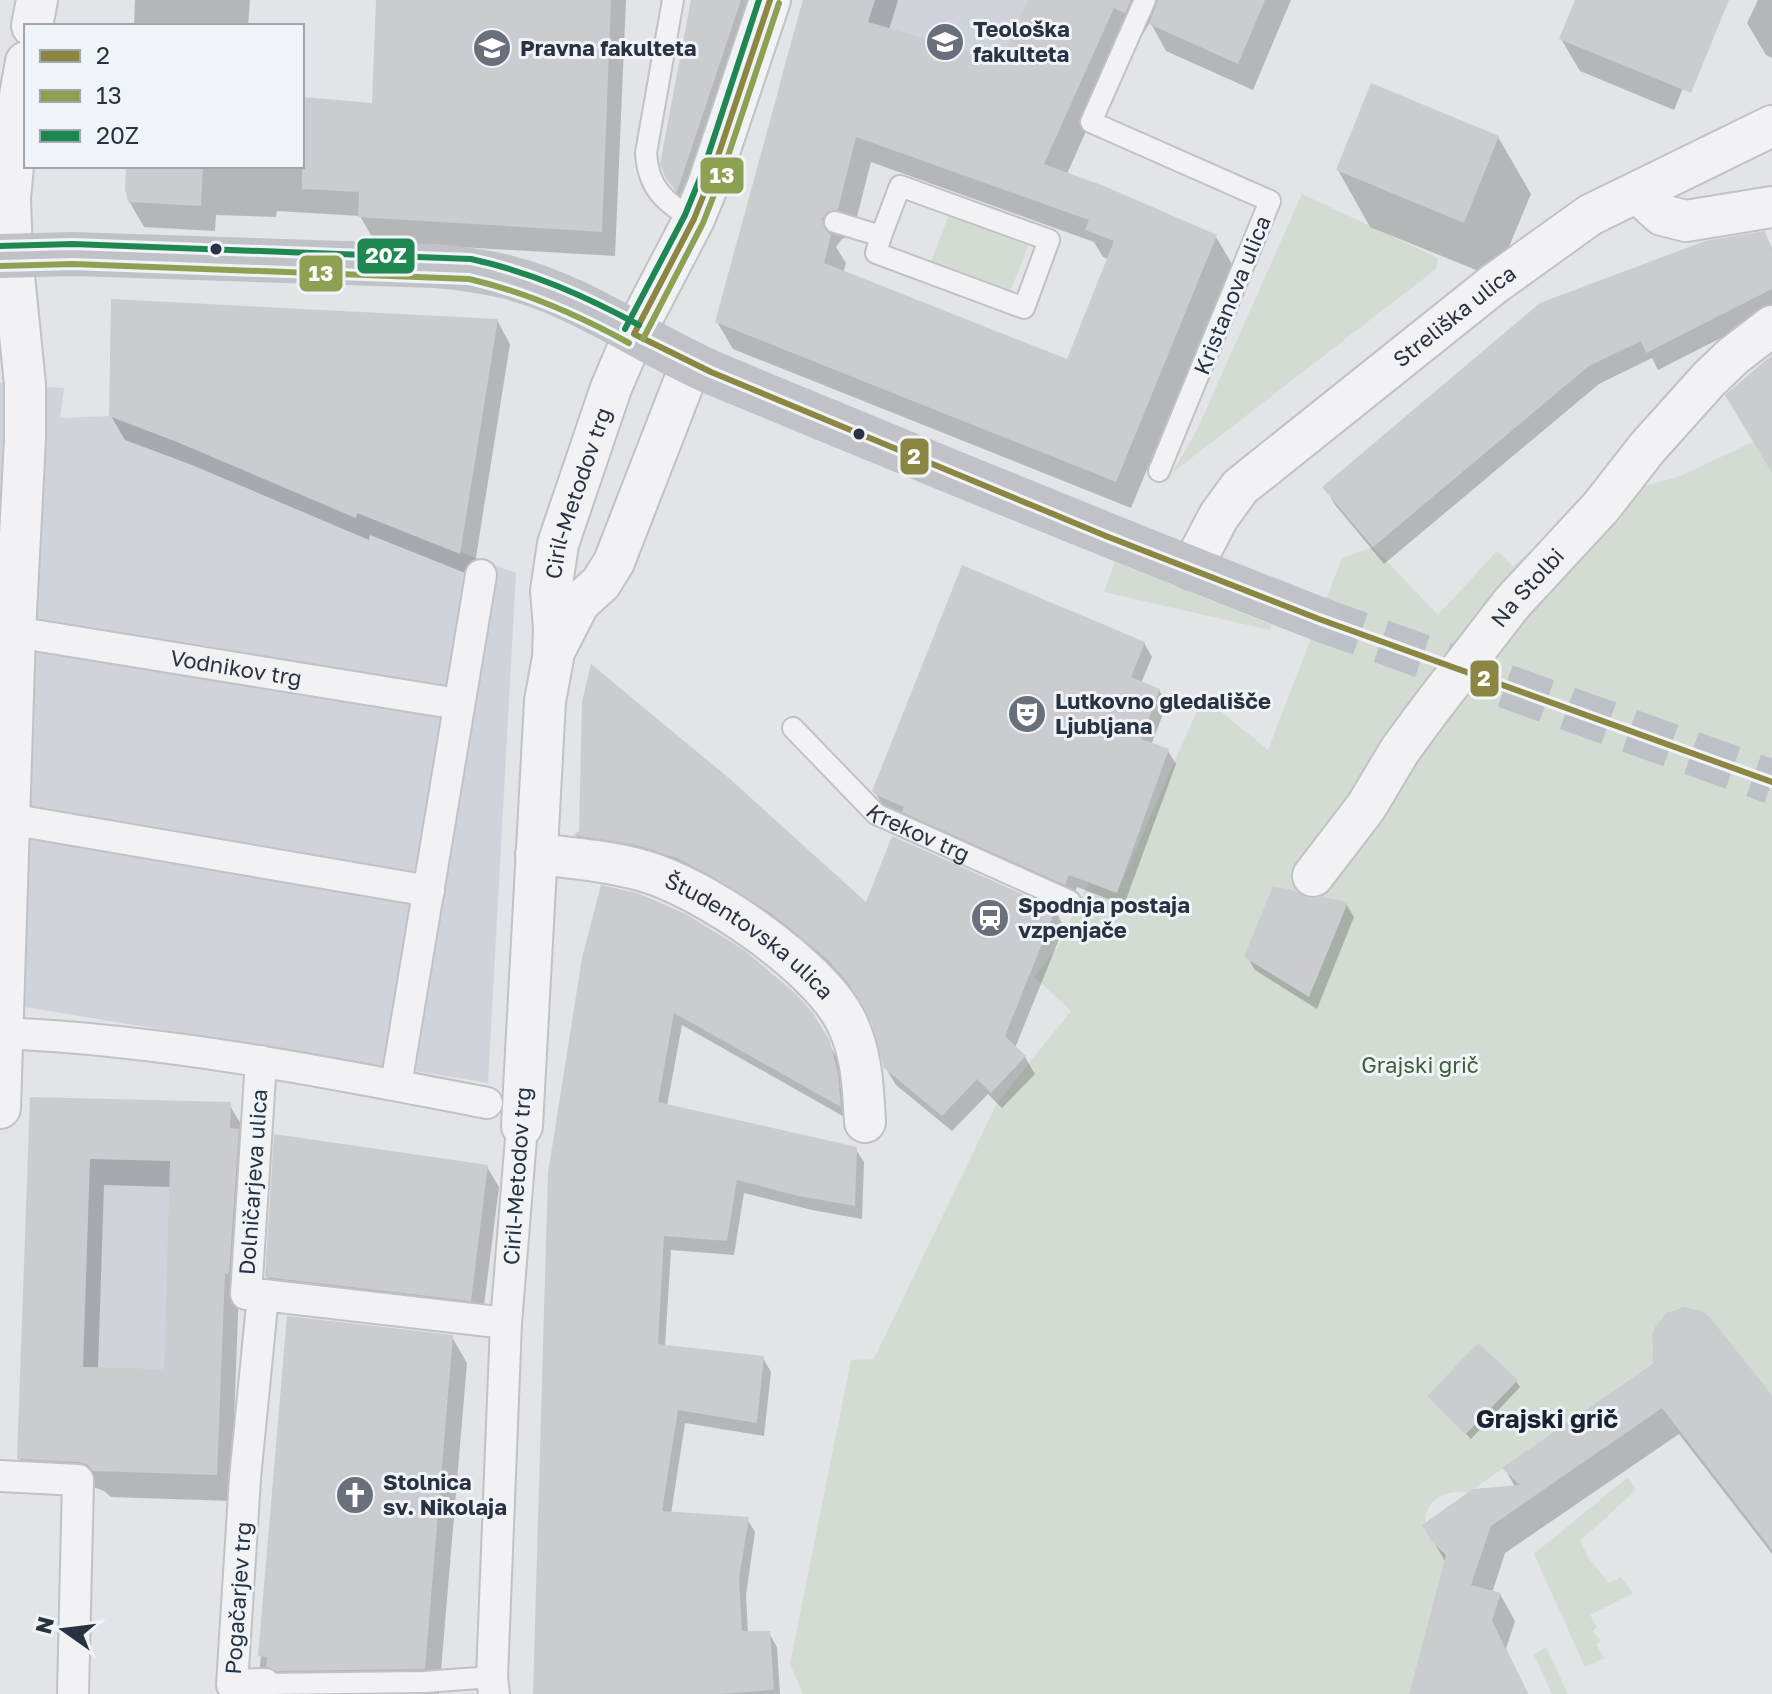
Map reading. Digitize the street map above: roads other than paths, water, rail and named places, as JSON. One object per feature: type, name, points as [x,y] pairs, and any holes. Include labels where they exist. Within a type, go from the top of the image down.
[{"type":"main road","points":[[6,256],[73,254],[470,269],[510,277],[555,294],[691,364],[1319,619]]},
{"type":"street","points":[[32,24],[37,0]]},
{"type":"street","name":"Ciril-Metodov trg","points":[[493,1685],[511,1112],[536,854],[545,701],[553,658],[551,591],[558,544],[611,388],[634,334],[694,219],[712,174],[770,0]]},
{"type":"street","points":[[0,1108],[25,398],[6,256],[24,73]]},
{"type":"street","name":"Streliška ulica","points":[[1191,569],[1219,516],[1240,487],[1494,284],[1590,215],[1772,126]]},
{"type":"street","points":[[1638,193],[1662,215],[1686,221],[1772,207]]},
{"type":"street","name":"Na Stolbi","points":[[1313,876],[1366,807],[1400,750],[1512,603],[1601,507],[1647,448],[1709,379],[1772,326]]},
{"type":"street","name":"Ciril-Metodov trg","points":[[553,658],[563,631],[579,603],[601,583],[614,562],[691,364]]},
{"type":"street","points":[[396,1085],[481,575]]},
{"type":"street","name":"Vodnikov trg","points":[[15,632],[458,704]]},
{"type":"street","points":[[9,819],[429,891]]},
{"type":"street","name":"Študentovska ulica","points":[[536,854],[602,861],[648,872],[684,888],[732,916],[794,962],[828,993],[846,1021],[858,1050],[865,1122]]},
{"type":"street","points":[[2,1013],[97,1040],[261,1061],[396,1085],[511,1112]]},
{"type":"street","name":"Dolničarjeva ulica","points":[[245,1478],[263,1295],[246,1294],[261,1061]]},
{"type":"street","points":[[263,1295],[506,1323]]},
{"type":"street","points":[[0,1476],[78,1480],[73,1694]]},
{"type":"street","name":"Pogačarjev trg","points":[[245,1478],[232,1685],[265,1684]]},
{"type":"lane","points":[[673,0],[646,153],[647,172],[672,206],[694,219]]},
{"type":"lane","name":"Kristanova ulica","points":[[1145,0],[1091,122],[1270,201],[1159,471]]},
{"type":"lane","points":[[900,186],[1049,240],[1024,308],[876,253],[881,236],[900,186]]},
{"type":"lane","points":[[835,222],[881,236]]},
{"type":"lane","name":"Krekov trg","points":[[793,728],[876,814],[1070,901]]},
{"type":"lane","points":[[265,1684],[424,1682],[493,1685]]},
{"type":"tunnel","points":[[1319,619],[1772,782]]},
{"type":"place","name":"Teološka fakulteta","points":[[945,42]]},
{"type":"place","name":"Pravna fakulteta","points":[[492,48]]},
{"type":"place","name":"Lutkovno gledališče Ljubljana","points":[[1027,714]]},
{"type":"place","name":"Spodnja postaja vzpenjače","points":[[990,918]]},
{"type":"place","name":"Stolnica sv. Nikolaja","points":[[355,1495]]},
{"type":"district","name":"Grajski grič","points":[[1547,1419]]}]
